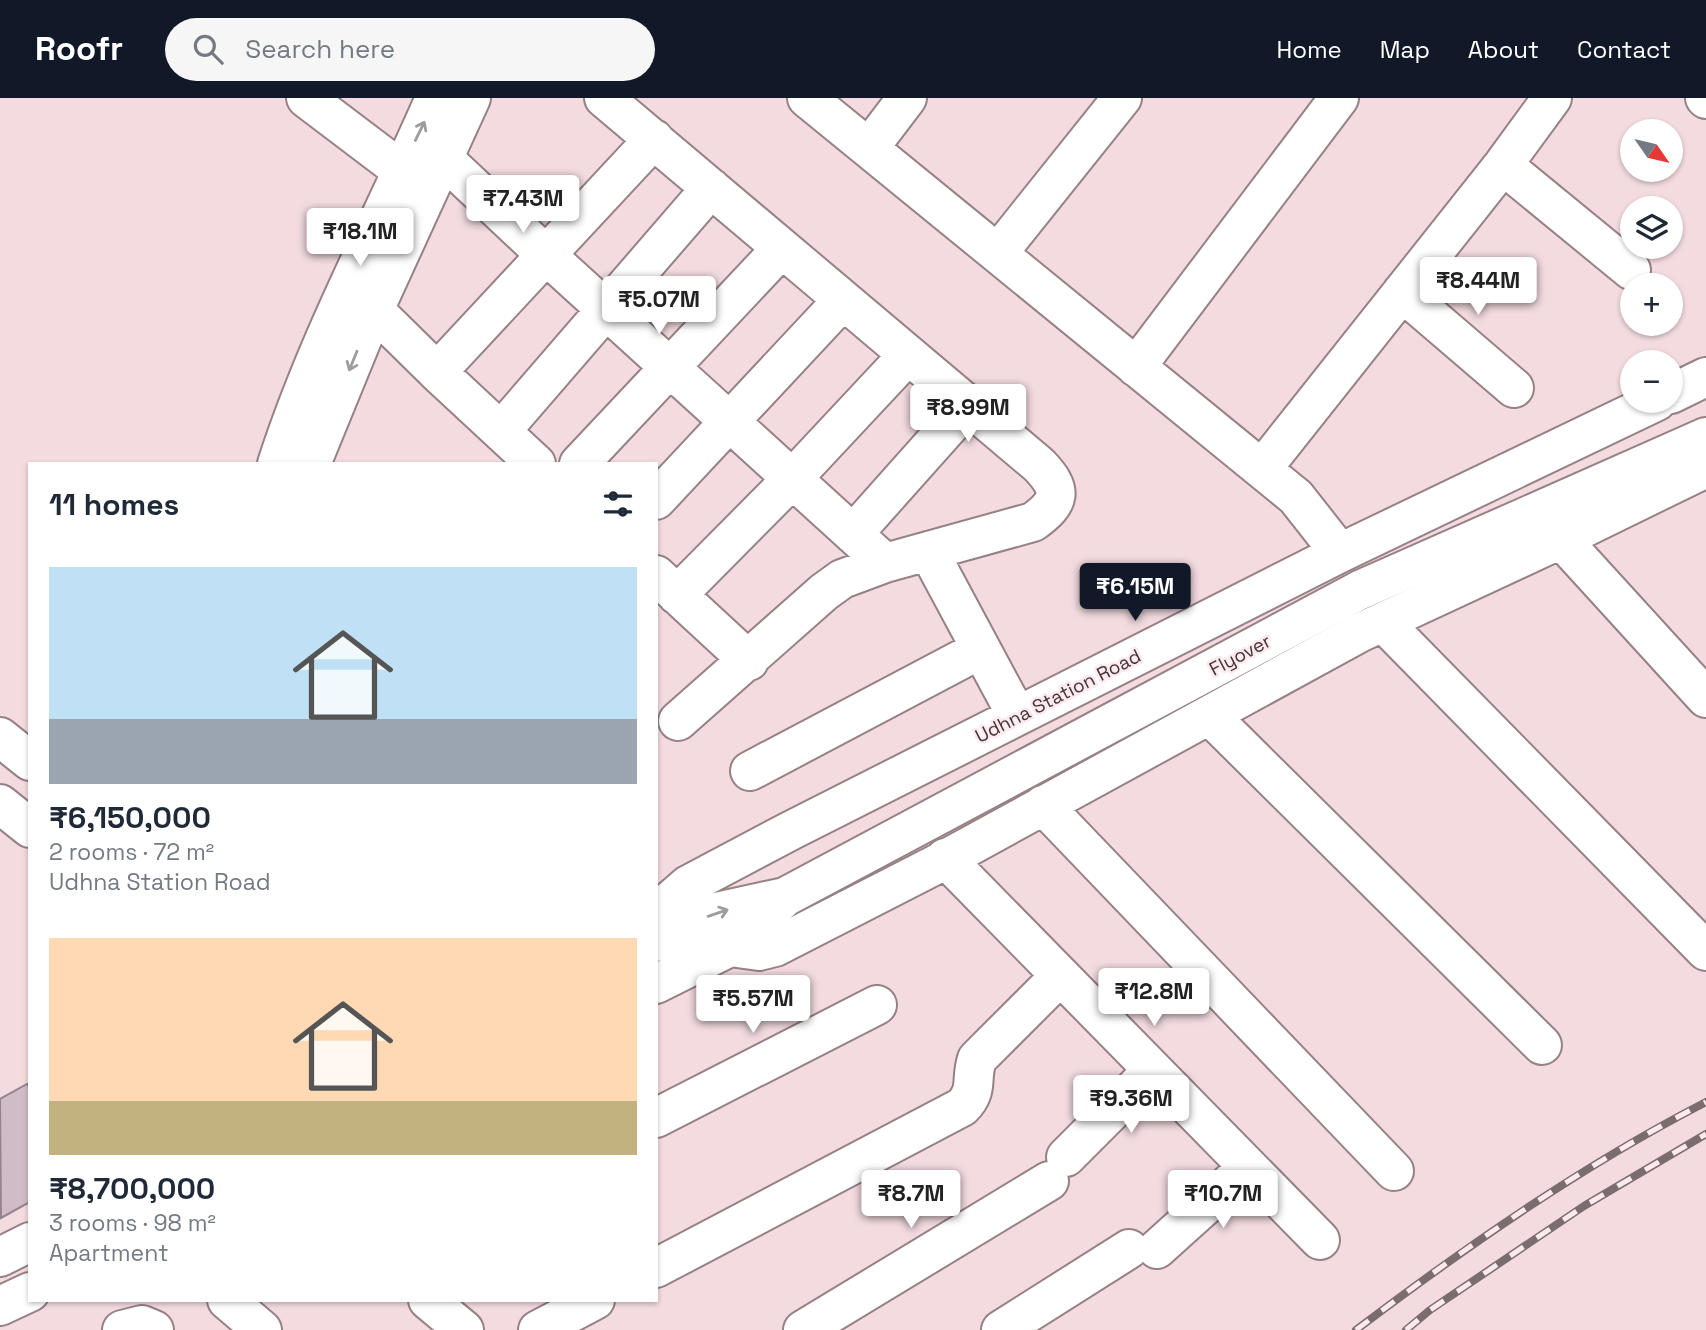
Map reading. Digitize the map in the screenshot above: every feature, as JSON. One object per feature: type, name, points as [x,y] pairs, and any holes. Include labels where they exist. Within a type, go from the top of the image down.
[{"type":"street","points":[[306,98],[401,170]]},
{"type":"street","points":[[278,462],[286,435],[349,284],[435,98]]},
{"type":"street","points":[[312,462],[374,310],[445,160],[471,98]]},
{"type":"street","points":[[604,98],[1051,477],[1057,491],[1055,501],[1047,512],[1033,522],[885,563],[860,571],[833,585],[678,721]]},
{"type":"street","points":[[807,98],[1296,497],[1340,553]]},
{"type":"street","points":[[869,149],[907,98]]},
{"type":"street","points":[[998,253],[1122,98]]},
{"type":"street","points":[[1136,367],[1339,98]]},
{"type":"street","points":[[1262,470],[1503,165],[1552,98]]},
{"type":"street","points":[[437,372],[654,139]]},
{"type":"street","points":[[445,160],[885,563]]},
{"type":"street","points":[[1503,165],[1631,270]]},
{"type":"street","points":[[501,431],[711,188]]},
{"type":"street","points":[[581,462],[782,248]]},
{"type":"street","points":[[1402,292],[1514,388]]},
{"type":"street","points":[[658,498],[843,300]]},
{"type":"street","points":[[374,310],[534,462]]},
{"type":"street","points":[[749,661],[667,585],[792,479],[908,355]]},
{"type":"street","points":[[1683,388],[1706,377]]},
{"type":"street","points":[[853,534],[968,405]]},
{"type":"street","name":"Udhna Station Road","points":[[658,911],[688,885],[1017,716],[1340,553],[1632,413]]},
{"type":"street","name":"Flyover","points":[[801,889],[1360,590],[1706,437]]},
{"type":"street","points":[[730,947],[759,951],[775,947],[1383,622],[1706,468]]},
{"type":"street","points":[[1560,539],[1698,674]]},
{"type":"street","points":[[929,552],[1017,716]]},
{"type":"street","points":[[1383,622],[1706,951]]},
{"type":"street","points":[[750,771],[981,649]]},
{"type":"street","points":[[1209,715],[1542,1045]]},
{"type":"street","points":[[0,737],[28,759]]},
{"type":"street","points":[[0,804],[28,826]]},
{"type":"street","points":[[1043,806],[1394,1171]]},
{"type":"street","points":[[945,858],[1320,1240]]},
{"type":"street","points":[[658,941],[716,912],[801,889]]},
{"type":"street","points":[[658,983],[730,947],[801,889]]},
{"type":"street","points":[[658,1267],[962,1107],[971,1098],[975,1087],[972,1074],[977,1059],[1060,976]]},
{"type":"street","points":[[658,1117],[877,1005]]},
{"type":"street","points":[[803,1330],[1058,1169],[1153,1070]]},
{"type":"street","points":[[1001,1330],[1143,1249],[1248,1167]]},
{"type":"street","points":[[0,1257],[28,1243]]},
{"type":"street","points":[[0,1306],[28,1293]]},
{"type":"street","points":[[230,1302],[262,1330]]},
{"type":"street","points":[[430,1302],[464,1330]]},
{"type":"street","points":[[538,1330],[591,1302]]},
{"type":"street","points":[[122,1330],[142,1325],[154,1330]]},
{"type":"building","points":[[28,1085],[28,1203],[1,1218],[0,1099]]},
{"type":"railway","points":[[1356,1330],[1526,1208],[1615,1153],[1706,1102]]},
{"type":"railway","points":[[1406,1330],[1430,1310],[1584,1206],[1706,1134]]}]
